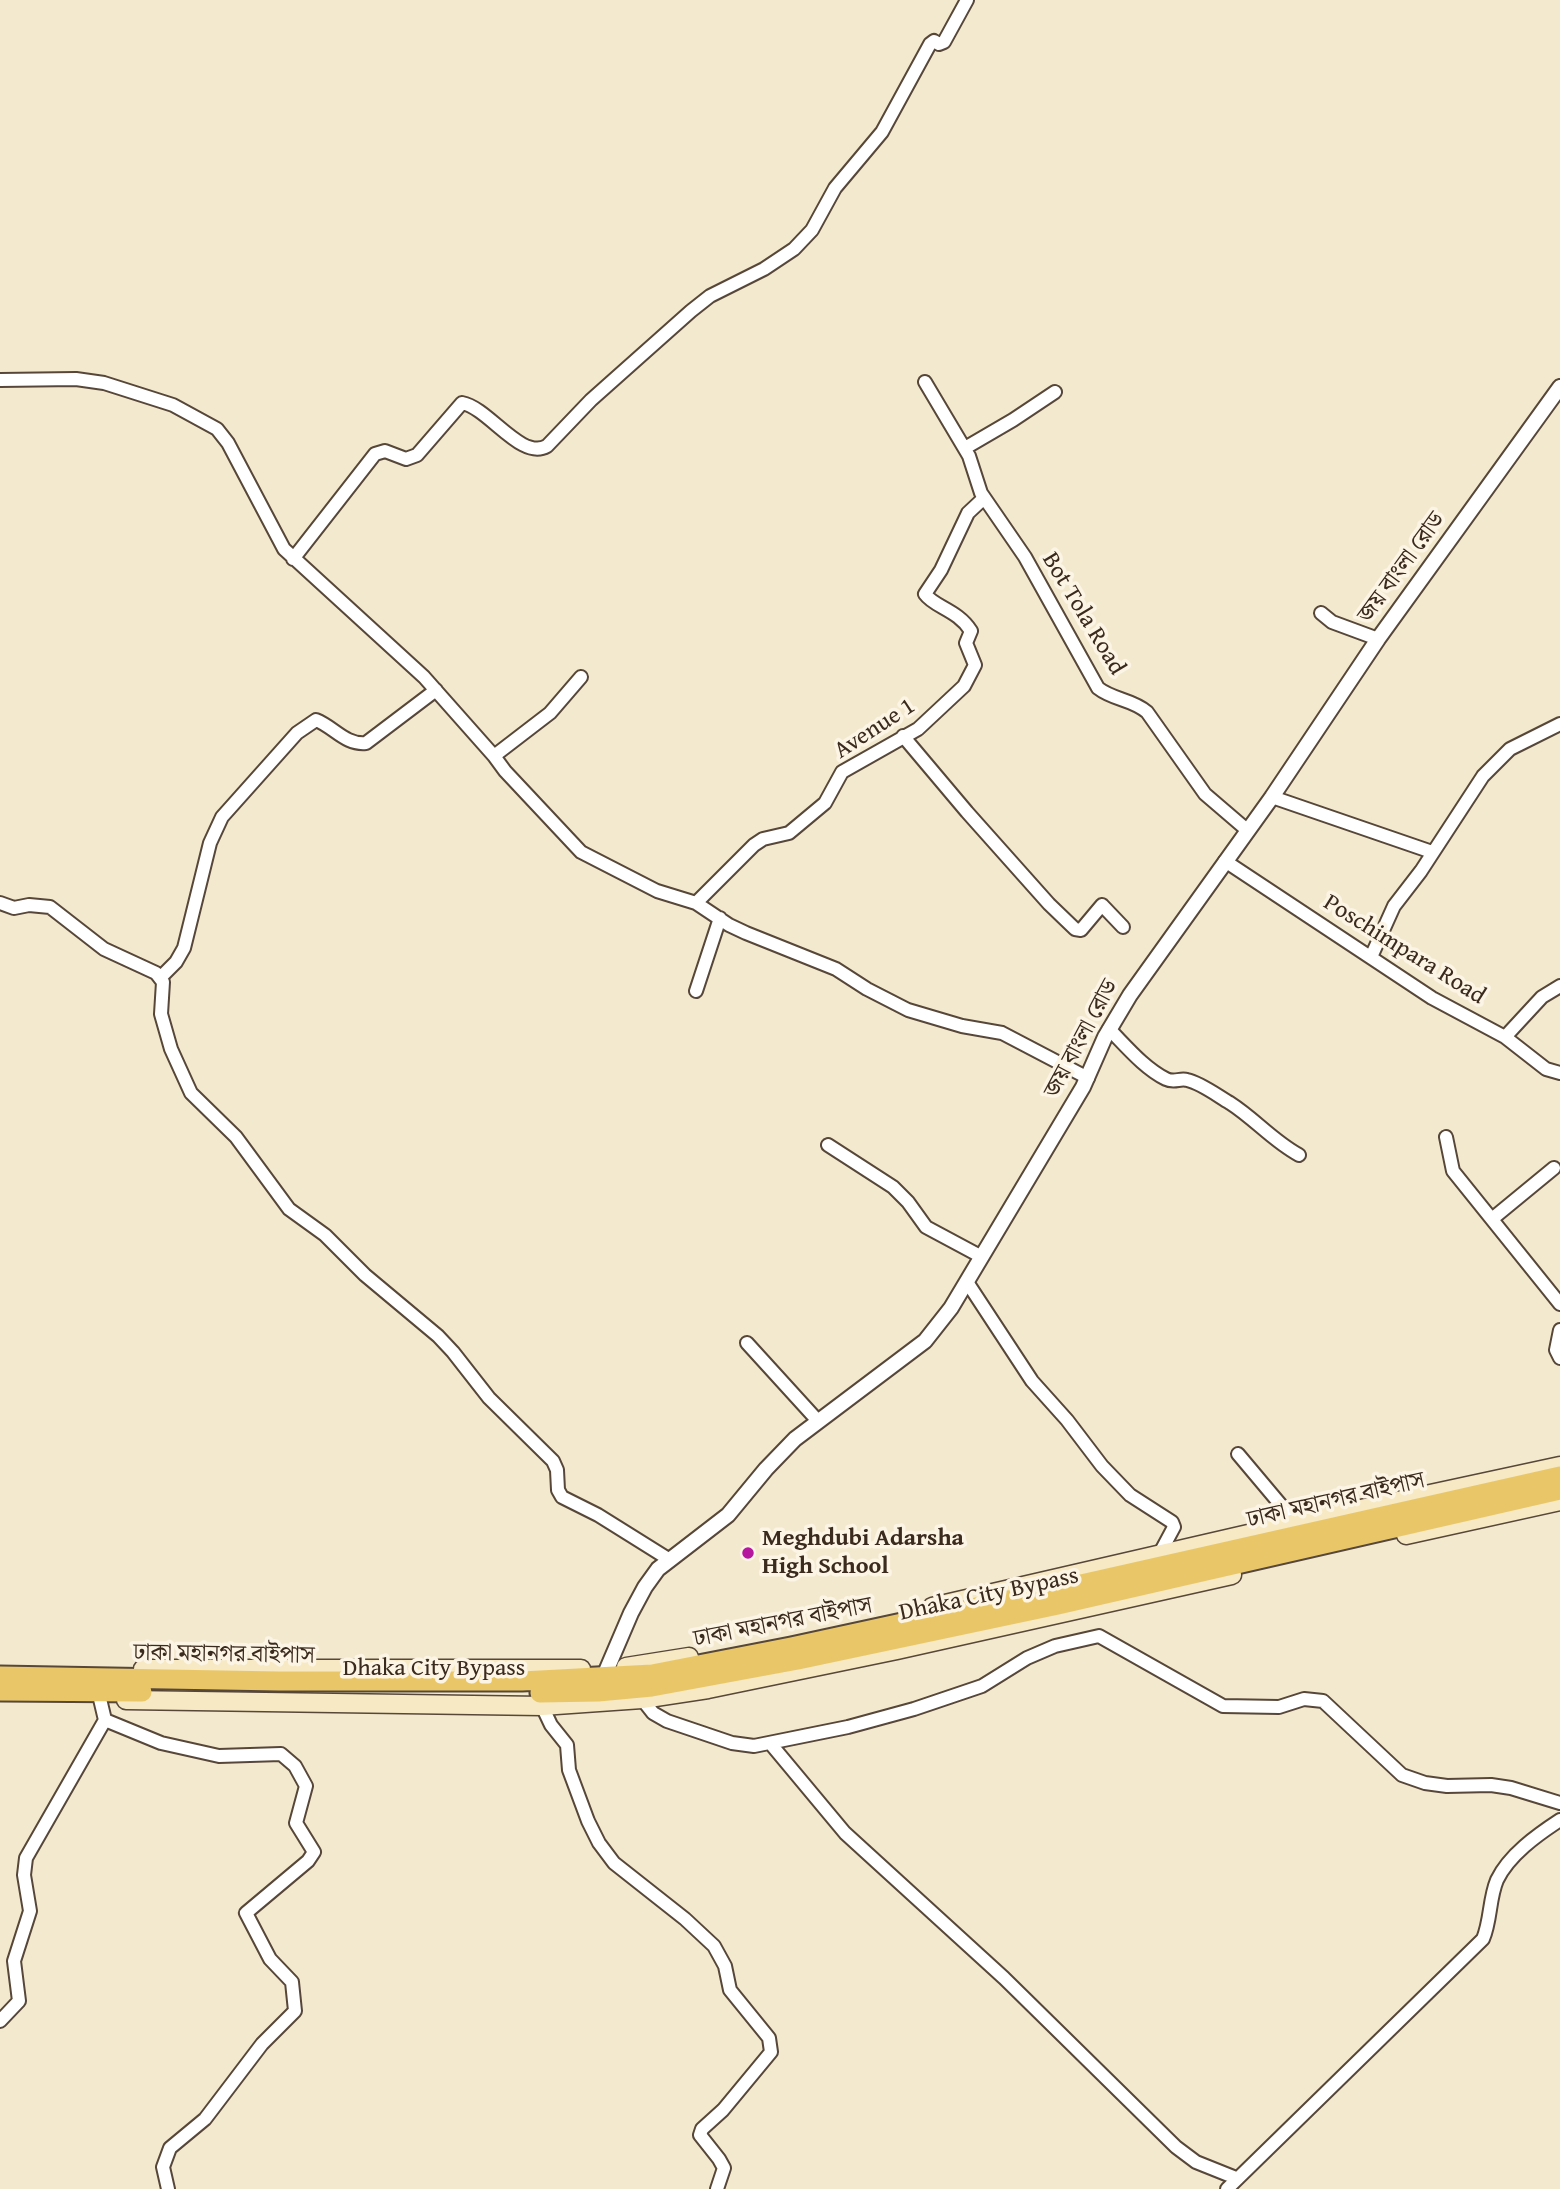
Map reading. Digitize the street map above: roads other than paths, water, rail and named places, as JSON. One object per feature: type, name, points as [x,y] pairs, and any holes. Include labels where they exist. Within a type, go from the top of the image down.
[{"type":"highway","name":"ঢাকা মহানগর বাইপাস","points":[[0,1676],[279,1681],[522,1681],[652,1674],[1050,1591],[1560,1476]]},
{"type":"highway","name":"Dhaka City Bypass","points":[[0,1691],[539,1693],[598,1692],[652,1687],[798,1660],[1058,1605],[1560,1490]]},
{"type":"main road","points":[[0,1668],[607,1669],[648,1665],[787,1639],[1560,1466]]},
{"type":"main road","points":[[0,1698],[542,1706],[642,1699],[770,1676],[1017,1625],[1313,1555],[1560,1501]]},
{"type":"street","points":[[293,559],[375,454],[385,451],[406,459],[417,455],[462,403],[481,412],[528,449],[541,450],[591,400],[691,311],[710,296],[764,270],[794,249],[812,230],[835,188],[882,132],[930,44],[934,41],[939,44],[944,42],[967,0]]},
{"type":"street","points":[[0,380],[76,379],[104,383],[173,405],[218,429],[229,443],[284,550],[350,607],[436,690],[495,756],[505,771],[581,852],[657,891],[696,903],[746,933],[836,968],[867,989],[908,1010],[962,1026],[1002,1033],[1087,1078]]},
{"type":"street","name":"Bot Tola Road","points":[[925,382],[965,448],[984,498],[1026,557],[1098,688],[1134,702],[1147,712],[1205,794],[1247,830]]},
{"type":"street","name":"জয় বাংলা রোড","points":[[607,1669],[645,1587],[658,1569],[728,1515],[777,1457],[818,1421],[925,1341],[951,1308],[1087,1078],[1108,1029],[1130,995],[1272,797],[1378,639],[1560,387]]},
{"type":"street","points":[[965,448],[1055,392]]},
{"type":"street","name":"Avenue 1","points":[[696,903],[754,845],[762,839],[789,833],[820,808],[842,772],[918,729],[964,687],[974,670],[974,659],[966,643],[971,633],[969,627],[957,615],[925,594],[944,563],[968,513],[984,498]]},
{"type":"street","points":[[1321,613],[1332,622],[1378,639]]},
{"type":"street","points":[[495,756],[546,716],[581,677]]},
{"type":"street","points":[[160,978],[176,962],[184,948],[210,843],[222,817],[297,733],[316,720],[348,741],[366,743],[436,690]]},
{"type":"street","points":[[1371,957],[1390,914],[1483,776],[1510,749],[1560,724]]},
{"type":"street","points":[[903,736],[967,812],[1049,904],[1075,929],[1080,930],[1101,905],[1123,927]]},
{"type":"street","points":[[1272,797],[1432,852]]},
{"type":"street","name":"Poschimpara Road","points":[[1225,861],[1432,998],[1505,1037],[1543,1067],[1560,1073]]},
{"type":"street","points":[[0,902],[14,908],[29,905],[50,906],[104,949],[152,971],[160,978],[163,982],[161,1014],[179,1069],[191,1093],[236,1138],[278,1197],[289,1209],[325,1235],[365,1275],[447,1345],[489,1398],[553,1461],[558,1470],[558,1490],[562,1497],[598,1515],[670,1560]]},
{"type":"street","points":[[696,991],[720,918]]},
{"type":"street","points":[[1505,1037],[1542,996],[1560,986]]},
{"type":"street","points":[[1108,1029],[1135,1055],[1167,1079],[1177,1082],[1186,1079],[1207,1090],[1242,1111],[1279,1144],[1299,1155]]},
{"type":"street","points":[[1446,1137],[1453,1171],[1560,1304]]},
{"type":"street","points":[[828,1145],[893,1187],[926,1227],[982,1257]]},
{"type":"street","points":[[1492,1219],[1554,1168]]},
{"type":"street","points":[[967,1282],[1032,1381],[1067,1420],[1102,1466],[1130,1495],[1172,1522],[1174,1527],[1159,1555]]},
{"type":"street","points":[[1560,1330],[1556,1350],[1560,1358]]},
{"type":"street","points":[[747,1343],[818,1421]]},
{"type":"street","points":[[1238,1454],[1296,1523]]},
{"type":"street","points":[[642,1699],[660,1718],[719,1739],[743,1745],[770,1743],[882,1720],[982,1686],[1027,1658],[1055,1646],[1099,1636],[1223,1706],[1279,1707],[1304,1699],[1323,1701],[1348,1721],[1384,1760],[1402,1775],[1425,1783],[1447,1786],[1491,1785],[1511,1788],[1560,1803]]},
{"type":"street","points":[[0,2021],[19,2001],[14,1961],[30,1911],[24,1875],[26,1858],[105,1720],[100,1699]]},
{"type":"street","points":[[542,1706],[551,1725],[567,1745],[569,1770],[591,1827],[605,1852],[614,1863],[685,1919],[714,1946],[724,1966],[730,1990],[772,2045],[771,2052],[763,2062],[723,2110],[702,2129],[700,2135],[724,2168],[717,2189]]},
{"type":"street","points":[[105,1720],[161,1742],[219,1756],[281,1754],[295,1766],[306,1786],[296,1824],[314,1852],[308,1861],[246,1913],[270,1959],[292,1982],[295,2011],[262,2044],[205,2119],[170,2148],[163,2167],[168,2189]]},
{"type":"street","points":[[770,1743],[845,1833],[1004,1978],[1176,2147],[1196,2162],[1236,2178]]},
{"type":"street","points":[[1227,2189],[1483,1939],[1497,1880],[1512,1860],[1541,1832],[1560,1820]]},
{"type":"place","name":"Meghdubi Adarsha High School","points":[[748,1553]]}]
